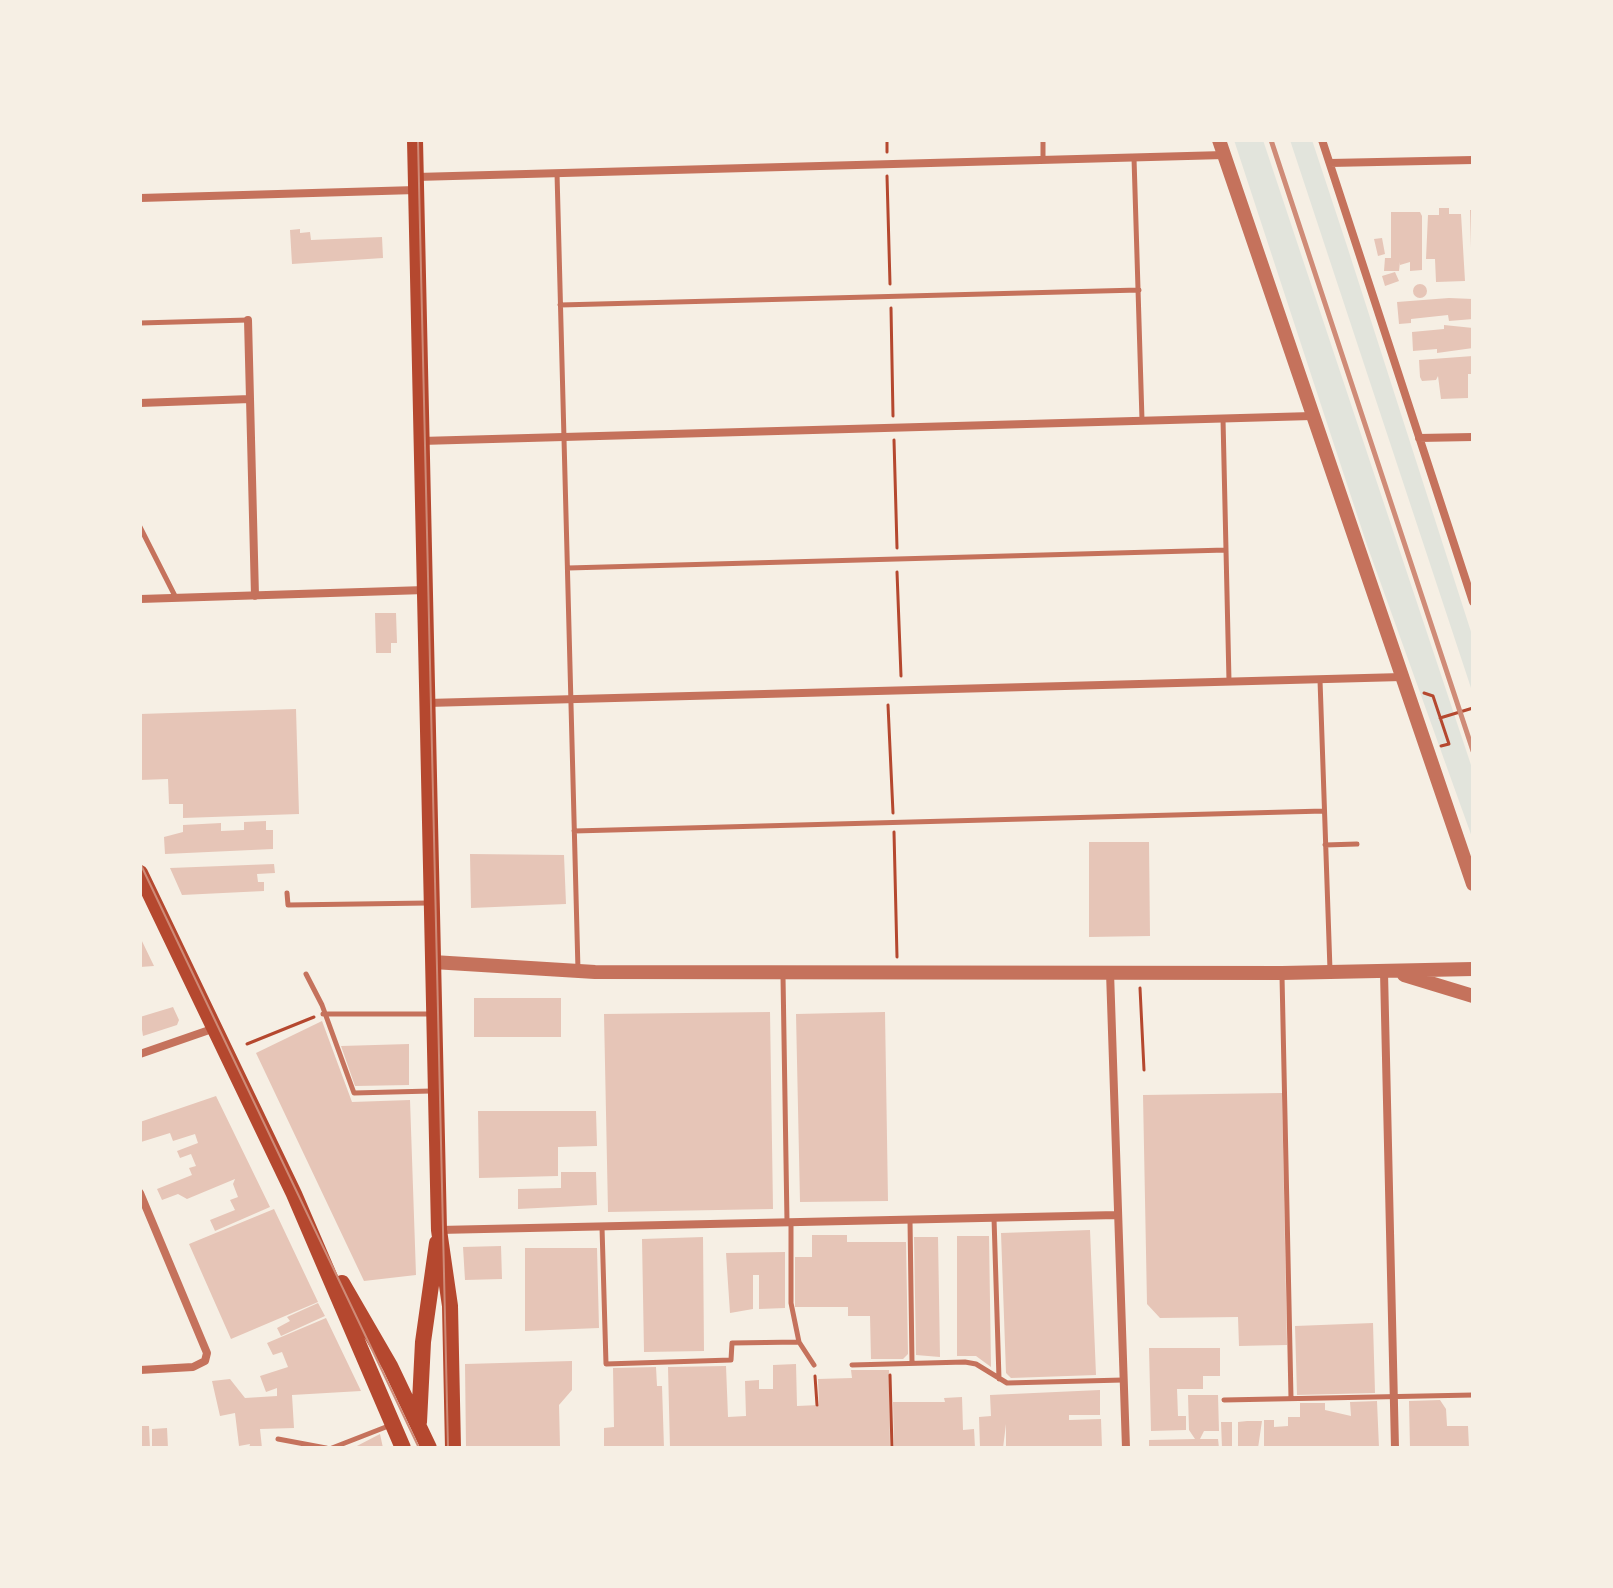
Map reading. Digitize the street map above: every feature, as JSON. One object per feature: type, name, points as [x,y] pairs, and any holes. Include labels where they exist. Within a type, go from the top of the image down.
[{"type":"main road","points":[[415,140],[439,1230],[450,1306],[453,1448]]},
{"type":"main road","points":[[140,873],[294,1194],[403,1448]]},
{"type":"main road","points":[[294,1194],[390,1366],[429,1448]]},
{"type":"main road","points":[[418,1448],[427,1307],[439,1230]]},
{"type":"street","points":[[1219,140],[1473,884]]},
{"type":"street","points":[[1322,140],[1419,438],[1468,575],[1473,602]]},
{"type":"street","points":[[140,198],[416,184],[557,173],[1224,155]]},
{"type":"street","points":[[1330,163],[1473,160]]},
{"type":"street","points":[[248,320],[255,596]]},
{"type":"street","points":[[140,403],[250,399]]},
{"type":"street","points":[[421,441],[1312,416]]},
{"type":"street","points":[[1419,438],[1473,437]]},
{"type":"street","points":[[140,599],[425,590]]},
{"type":"street","points":[[427,703],[1402,677]]},
{"type":"street","points":[[433,962],[578,971],[1330,973],[1473,969]]},
{"type":"street","points":[[1110,972],[1126,1448]]},
{"type":"street","points":[[1390,972],[1473,996]]},
{"type":"street","points":[[1390,972],[1395,1448]]},
{"type":"street","points":[[140,1054],[215,1028]]},
{"type":"street","points":[[140,1193],[207,1353],[199,1366],[140,1370]]},
{"type":"street","points":[[439,1230],[1117,1215]]},
{"type":"lane","points":[[1043,140],[1043,160]]},
{"type":"lane","points":[[1134,157],[1142,421]]},
{"type":"lane","points":[[557,173],[578,971]]},
{"type":"lane","points":[[560,305],[1139,290]]},
{"type":"lane","points":[[140,323],[248,320]]},
{"type":"lane","points":[[1223,419],[1229,681]]},
{"type":"lane","points":[[140,527],[177,599]]},
{"type":"lane","points":[[568,568],[1226,550]]},
{"type":"lane","points":[[1320,679],[1330,973]]},
{"type":"lane","points":[[574,831],[1324,811]]},
{"type":"lane","points":[[1325,845],[1357,844]]},
{"type":"lane","points":[[287,893],[288,905],[433,904]]},
{"type":"lane","points":[[783,972],[791,1303],[799,1342],[814,1365]]},
{"type":"lane","points":[[1282,973],[1291,1398]]},
{"type":"lane","points":[[306,974],[354,1093],[436,1091]]},
{"type":"lane","points":[[323,1014],[435,1014]]},
{"type":"lane","points":[[994,1218],[999,1380]]},
{"type":"lane","points":[[910,1219],[912,1363]]},
{"type":"lane","points":[[602,1226],[606,1364],[731,1360],[732,1343],[799,1342]]},
{"type":"lane","points":[[852,1365],[976,1364],[1007,1383],[1124,1380]]},
{"type":"lane","points":[[1224,1400],[1473,1395]]},
{"type":"lane","points":[[332,1448],[392,1425]]},
{"type":"lane","points":[[278,1439],[326,1448]]},
{"type":"path","points":[[1440,718],[1473,708]]},
{"type":"path","points":[[1139,972],[1144,1070]]},
{"type":"path","points":[[247,1044],[323,1014]]},
{"type":"path","points":[[890,1364],[892,1448]]},
{"type":"path","points":[[814,1365],[817,1405]]},
{"type":"shaded area","points":[[1234,140],[1263,140],[1473,771],[1473,840],[1367,545]]},
{"type":"shaded area","points":[[1290,140],[1312,140],[1473,638],[1473,694]]},
{"type":"building","points":[[1439,208],[1449,208],[1449,214],[1461,214],[1465,281],[1436,282],[1435,259],[1426,259],[1428,215],[1439,215]]},
{"type":"building","points":[[1470,210],[1473,210],[1471,248]]},
{"type":"building","points":[[1391,212],[1420,212],[1422,270],[1410,271],[1410,262],[1400,265],[1400,262],[1399,271],[1384,271],[1385,258],[1391,258]]},
{"type":"building","points":[[300,229],[300,233],[310,232],[311,240],[382,237],[383,258],[292,264],[290,230]]},
{"type":"building","points":[[1382,238],[1385,254],[1378,256],[1374,239]]},
{"type":"building","points":[[1395,272],[1399,281],[1385,286],[1382,276]]},
{"type":"building","points":[[1420,284],[1427,291],[1420,298],[1413,291]]},
{"type":"building","points":[[1473,299],[1473,319],[1449,321],[1448,315],[1411,319],[1411,323],[1399,324],[1397,302]]},
{"type":"building","points":[[1444,325],[1473,328],[1473,348],[1437,353],[1437,349],[1413,351],[1412,332],[1444,329]]},
{"type":"building","points":[[1473,356],[1473,374],[1468,374],[1468,398],[1441,399],[1438,376],[1436,380],[1422,381],[1420,377],[1419,360]]},
{"type":"building","points":[[375,613],[396,613],[397,643],[391,643],[391,653],[376,653]]},
{"type":"building","points":[[296,709],[299,814],[183,818],[183,804],[169,804],[168,779],[140,780],[140,714]]},
{"type":"building","points":[[266,821],[266,830],[273,830],[273,849],[165,854],[164,837],[183,832],[183,825],[221,823],[221,831],[244,830],[244,822]]},
{"type":"building","points":[[1089,842],[1149,842],[1150,936],[1089,937]]},
{"type":"building","points":[[470,854],[564,855],[566,904],[471,908]]},
{"type":"building","points":[[274,864],[275,873],[257,874],[258,882],[264,882],[264,891],[182,895],[170,868]]},
{"type":"building","points":[[140,937],[154,966],[140,967]]},
{"type":"building","points":[[474,998],[561,998],[561,1037],[474,1037]]},
{"type":"building","points":[[173,1007],[179,1020],[177,1025],[143,1036],[140,1017]]},
{"type":"building","points":[[770,1012],[773,1209],[608,1212],[604,1014]]},
{"type":"building","points":[[885,1012],[888,1201],[800,1202],[796,1014]]},
{"type":"building","points":[[322,1021],[352,1102],[410,1100],[416,1275],[364,1281],[256,1053]]},
{"type":"building","points":[[409,1044],[409,1085],[355,1086],[341,1046]]},
{"type":"building","points":[[1282,1093],[1287,1345],[1239,1346],[1238,1317],[1160,1318],[1147,1304],[1143,1095]]},
{"type":"building","points":[[216,1096],[270,1207],[215,1231],[210,1220],[235,1210],[230,1200],[238,1197],[233,1184],[235,1179],[187,1199],[178,1194],[162,1200],[157,1189],[192,1175],[189,1168],[196,1166],[191,1154],[180,1158],[177,1151],[198,1143],[195,1134],[173,1141],[170,1133],[141,1142],[140,1122]]},
{"type":"building","points":[[478,1111],[596,1111],[597,1146],[558,1147],[558,1176],[479,1178]]},
{"type":"building","points":[[561,1172],[596,1172],[597,1205],[518,1209],[518,1189],[561,1188]]},
{"type":"building","points":[[274,1209],[318,1302],[231,1339],[189,1244]]},
{"type":"building","points":[[1090,1230],[1096,1375],[1011,1378],[1006,1373],[1001,1233]]},
{"type":"building","points":[[812,1235],[847,1235],[847,1242],[906,1242],[908,1354],[903,1359],[871,1359],[870,1316],[848,1316],[848,1307],[795,1307],[795,1257],[812,1257]]},
{"type":"building","points":[[957,1236],[989,1236],[991,1367],[976,1356],[957,1356]]},
{"type":"building","points":[[703,1237],[704,1351],[644,1352],[642,1239]]},
{"type":"building","points":[[914,1237],[938,1237],[940,1357],[916,1355]]},
{"type":"building","points":[[501,1246],[502,1279],[465,1280],[463,1247]]},
{"type":"building","points":[[525,1248],[597,1248],[599,1328],[525,1331]]},
{"type":"building","points":[[785,1252],[785,1308],[759,1309],[759,1275],[753,1275],[753,1309],[730,1313],[726,1253]]},
{"type":"building","points":[[318,1303],[325,1316],[281,1336],[277,1328],[290,1321],[287,1317]]},
{"type":"building","points":[[326,1318],[361,1391],[292,1395],[294,1428],[260,1429],[262,1448],[249,1448],[250,1444],[239,1446],[235,1413],[220,1416],[212,1381],[230,1379],[245,1398],[277,1396],[277,1388],[266,1392],[260,1376],[288,1367],[282,1352],[273,1355],[267,1343]]},
{"type":"building","points":[[1373,1323],[1375,1393],[1297,1395],[1295,1326]]},
{"type":"building","points":[[1149,1348],[1220,1348],[1220,1376],[1203,1376],[1203,1389],[1177,1389],[1178,1416],[1186,1416],[1186,1430],[1151,1431]]},
{"type":"building","points":[[572,1361],[572,1390],[559,1405],[560,1446],[466,1448],[465,1364]]},
{"type":"building","points":[[796,1364],[797,1406],[819,1405],[818,1379],[852,1378],[851,1370],[889,1370],[890,1448],[670,1448],[668,1367],[726,1366],[728,1417],[746,1416],[745,1381],[759,1380],[759,1389],[773,1389],[773,1365]]},
{"type":"building","points":[[656,1367],[657,1386],[662,1386],[664,1448],[604,1448],[604,1428],[614,1427],[613,1368]]},
{"type":"building","points":[[1100,1390],[1100,1415],[1069,1415],[1069,1420],[1101,1419],[1102,1448],[1006,1448],[1006,1424],[1003,1448],[980,1448],[979,1417],[991,1416],[990,1395]]},
{"type":"building","points":[[1188,1395],[1218,1395],[1219,1431],[1204,1431],[1200,1439],[1218,1439],[1219,1448],[1149,1448],[1149,1440],[1195,1439],[1189,1430]]},
{"type":"building","points":[[962,1397],[963,1430],[974,1429],[975,1448],[894,1448],[893,1402],[945,1402],[944,1398]]},
{"type":"building","points":[[1440,1400],[1446,1409],[1447,1426],[1468,1426],[1469,1448],[1410,1448],[1409,1401]]},
{"type":"building","points":[[1377,1401],[1379,1448],[1264,1448],[1264,1420],[1274,1420],[1274,1427],[1288,1426],[1288,1417],[1300,1417],[1300,1403],[1325,1403],[1325,1410],[1351,1416],[1350,1402]]},
{"type":"building","points":[[1262,1421],[1258,1448],[1238,1448],[1238,1422]]},
{"type":"building","points":[[1221,1422],[1232,1422],[1232,1448],[1222,1448]]},
{"type":"building","points":[[140,1426],[149,1426],[150,1448],[140,1448]]},
{"type":"building","points":[[167,1428],[168,1448],[152,1448],[152,1429]]},
{"type":"building","points":[[380,1434],[383,1448],[353,1448]]},
{"type":"tram line","points":[[418,140],[448,1448]]},
{"type":"tram line","points":[[140,863],[419,1448]]},
{"type":"railway","points":[[1271,140],[1473,751]]}]
